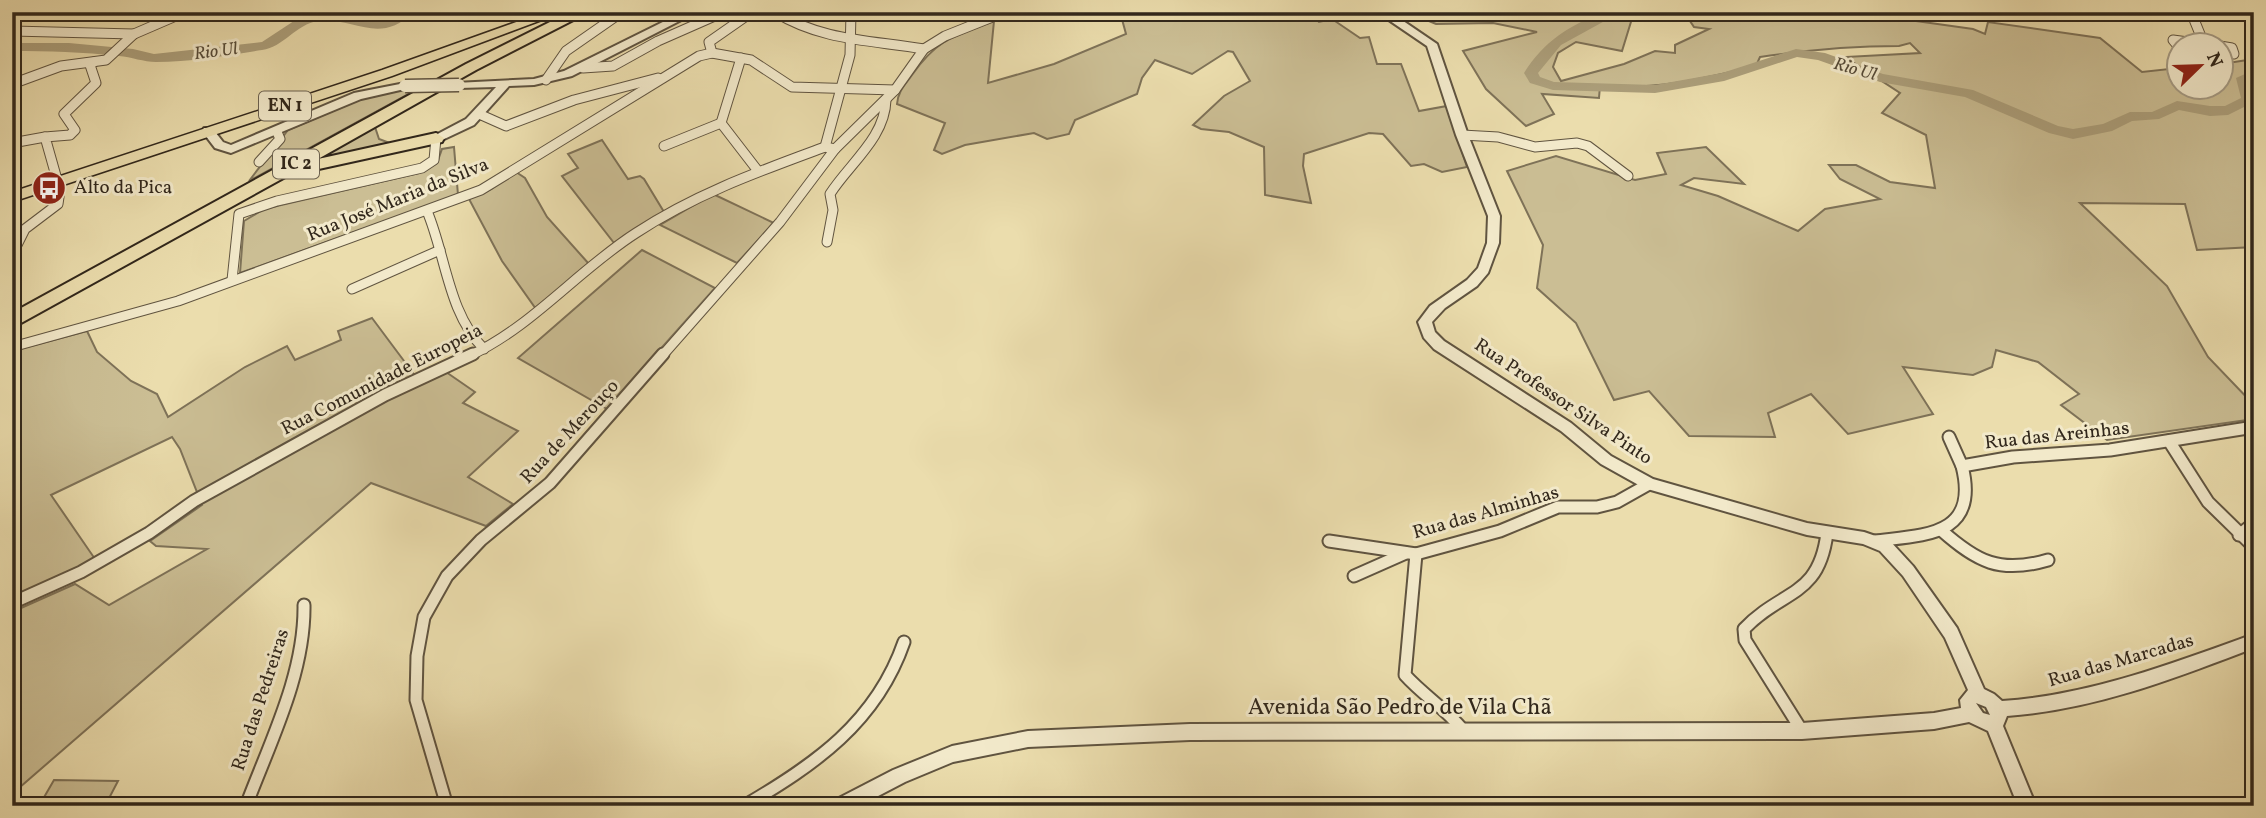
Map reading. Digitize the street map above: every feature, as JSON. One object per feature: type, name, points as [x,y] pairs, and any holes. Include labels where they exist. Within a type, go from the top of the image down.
[{"type":"highway","name":"IC 2","points":[[12,318],[458,71],[575,12]]},
{"type":"highway","name":"IC 2","points":[[12,318],[502,50],[582,12]]},
{"type":"highway","points":[[387,113],[379,125],[379,132],[386,139],[408,141],[436,138]]},
{"type":"highway","points":[[271,178],[314,164],[436,138]]},
{"type":"main road","name":"EN 1","points":[[12,197],[557,12]]},
{"type":"street","points":[[12,84],[61,65],[94,62],[112,57],[131,38],[185,12]]},
{"type":"street","points":[[546,80],[553,63],[598,26],[622,12]]},
{"type":"street","points":[[208,131],[223,148],[247,144],[358,96],[405,86],[488,85],[546,80],[583,68],[692,12]]},
{"type":"street","points":[[583,68],[613,66],[658,41],[724,12]]},
{"type":"street","points":[[752,12],[709,42],[712,53],[751,60],[792,87],[895,90]]},
{"type":"street","points":[[775,12],[824,37],[895,43],[924,49]]},
{"type":"street","points":[[830,148],[850,40],[851,12]]},
{"type":"street","points":[[830,148],[886,100],[924,49],[945,36],[1004,12]]},
{"type":"street","name":"Rua Professor Silva Pinto","points":[[1382,12],[1432,44],[1462,135],[1494,216],[1496,228],[1481,271],[1474,281],[1433,309],[1425,322],[1429,334],[1439,345],[1566,427],[1606,460],[1648,485],[1698,501],[1827,533],[1875,541]]},
{"type":"street","points":[[2191,12],[2199,32]]},
{"type":"street","points":[[12,31],[131,38]]},
{"type":"street","name":"Rua José Maria da Silva","points":[[12,347],[178,301],[481,190],[684,62],[712,53]]},
{"type":"street","points":[[664,146],[721,122],[741,58]]},
{"type":"street","points":[[12,143],[70,135],[75,130],[64,114],[96,83],[90,65],[94,62]]},
{"type":"street","points":[[479,114],[496,124],[506,126],[574,100],[661,78]]},
{"type":"street","points":[[232,280],[239,214],[277,201],[422,168],[434,159],[436,138],[459,128],[479,114],[505,84]]},
{"type":"street","points":[[488,85],[489,101]]},
{"type":"street","points":[[827,242],[833,210],[830,194],[849,163],[872,138],[887,107],[886,100]]},
{"type":"street","points":[[721,122],[758,171]]},
{"type":"street","points":[[226,126],[229,141],[247,144]]},
{"type":"street","points":[[259,162],[280,139],[277,132]]},
{"type":"street","points":[[1462,135],[1498,137],[1535,147],[1577,142],[1588,146],[1628,176]]},
{"type":"street","points":[[17,245],[25,229],[58,204],[58,182],[45,137]]},
{"type":"street","name":"Rua Comunidade Europeia","points":[[12,603],[82,572],[149,533],[194,501],[385,395],[484,349],[536,313],[635,233],[713,189],[758,171],[830,148]]},
{"type":"street","name":"Rua de Merouço","points":[[447,806],[416,699],[417,656],[424,617],[447,576],[481,540],[559,473],[780,222],[830,148]]},
{"type":"street","points":[[427,211],[440,250],[446,281],[476,341],[484,349]]},
{"type":"street","points":[[352,289],[440,250]]},
{"type":"street","name":"Rua das Areinhas","points":[[1941,530],[1957,514],[1966,494],[1967,481],[1962,466],[2013,457],[2081,453],[2254,427]]},
{"type":"street","points":[[1949,437],[1962,466]]},
{"type":"street","points":[[2169,441],[2201,491],[2239,536],[2254,547]]},
{"type":"street","name":"Rua das Alminhas","points":[[1329,541],[1411,554],[1500,531],[1558,507],[1597,507],[1617,502],[1648,485]]},
{"type":"street","points":[[2239,536],[2254,523]]},
{"type":"street","points":[[1875,541],[1941,530],[1967,554],[1989,566],[2035,564],[2048,560]]},
{"type":"street","points":[[1802,731],[1745,640],[1744,629],[1753,616],[1803,587],[1818,573],[1826,555],[1827,533]]},
{"type":"street","points":[[1875,541],[1893,553],[1928,597],[1951,633],[1979,696],[1992,702],[2027,806]]},
{"type":"street","points":[[1354,576],[1411,554],[1405,675],[1425,697],[1443,706],[1463,730]]},
{"type":"street","name":"Rua das Pedreiras","points":[[246,806],[299,656],[307,623],[304,605]]},
{"type":"street","name":"Rua das Marcadas","points":[[1995,716],[2092,694],[2254,640]]},
{"type":"street","points":[[744,806],[827,754],[884,686],[900,658],[904,642]]},
{"type":"street","points":[[1979,696],[1968,700],[1972,714],[1984,723],[1995,716]]},
{"type":"street","name":"Avenida São Pedro de Vila Chã","points":[[841,806],[899,776],[952,754],[1028,739],[1190,732],[1802,731],[1908,724],[1972,714]]},
{"type":"shaded area","points":[[341,12],[404,12],[388,22],[372,25],[357,21]]},
{"type":"shaded area","points":[[1120,12],[1324,12],[1316,19],[1319,22],[1332,19],[1360,38],[1369,37],[1377,64],[1401,64],[1419,111],[1447,106],[1467,167],[1442,172],[1424,164],[1411,166],[1383,134],[1369,133],[1304,154],[1303,166],[1311,203],[1265,195],[1264,147],[1229,132],[1201,129],[1193,125],[1224,96],[1250,81],[1233,52],[1228,51],[1192,74],[1155,60],[1142,78],[1137,94],[1075,120],[1069,134],[1047,139],[1034,133],[965,145],[942,154],[934,150],[945,123],[897,104],[902,88],[930,53],[947,40],[968,31],[994,21],[988,83],[1054,64],[1126,34]]},
{"type":"shaded area","points":[[1407,12],[1634,12],[1622,51],[1576,42],[1558,53],[1553,67],[1561,81],[1624,64],[1655,51],[1675,53],[1675,45],[1709,29],[1694,27],[1684,12],[1852,12],[1973,29],[1985,34],[1988,22],[2100,38],[2142,72],[2164,70],[2164,102],[2234,102],[2234,62],[2254,59],[2254,247],[2197,250],[2185,204],[2080,203],[2167,286],[2208,357],[2254,405],[2254,419],[2107,440],[2061,405],[2079,394],[2038,362],[1996,350],[1992,367],[1973,375],[1903,367],[1933,414],[1848,434],[1811,394],[1768,413],[1775,437],[1689,436],[1649,391],[1614,400],[1576,323],[1537,288],[1543,245],[1507,171],[1556,156],[1635,180],[1666,174],[1657,153],[1706,147],[1744,184],[1694,178],[1681,185],[1718,196],[1798,231],[1825,209],[1880,199],[1840,179],[1829,165],[1856,165],[1890,182],[1935,188],[1926,135],[1882,113],[1900,93],[1845,57],[1920,53],[1910,43],[1899,46],[1812,50],[1760,57],[1756,66],[1678,82],[1600,86],[1599,98],[1542,94],[1554,114],[1526,126],[1486,89],[1463,51],[1537,32],[1493,23],[1436,24]]},
{"type":"shaded area","points":[[405,89],[416,90],[249,181],[288,130],[361,99]]},
{"type":"shaded area","points":[[374,124],[379,139],[395,145],[299,166]]},
{"type":"shaded area","points":[[602,140],[628,179],[640,176],[644,179],[664,212],[614,243],[562,176],[578,168],[568,154]]},
{"type":"shaded area","points":[[454,147],[458,195],[240,273],[244,221],[264,209],[419,173],[437,163],[442,149]]},
{"type":"shaded area","points":[[516,172],[525,178],[547,217],[589,264],[536,309],[502,261],[469,199],[491,189]]},
{"type":"shaded area","points":[[713,194],[774,223],[737,263],[660,225]]},
{"type":"shaded area","points":[[642,250],[715,288],[607,409],[518,358]]},
{"type":"shaded area","points":[[372,318],[416,377],[446,372],[475,392],[463,403],[518,431],[468,477],[513,504],[486,526],[371,483],[12,794],[12,612],[75,584],[109,605],[207,549],[156,546],[150,541],[202,505],[180,449],[172,437],[51,495],[95,559],[12,599],[12,351],[87,331],[97,352],[131,381],[157,394],[168,417],[245,367],[287,346],[295,360],[341,340],[338,331]]},
{"type":"shaded area","points":[[54,780],[118,781],[105,806],[39,806]]},
{"type":"waterway","name":"Rio Ul","points":[[12,47],[69,47],[133,53],[154,58],[265,46],[298,23],[311,18],[338,17],[368,26],[392,21],[407,12]]},
{"type":"waterway","name":"Rio Ul","points":[[1615,12],[1577,28],[1556,42],[1531,73],[1535,80],[1553,86],[1655,89],[1724,77],[1796,53],[1820,56],[1880,78],[1968,93],[2054,130],[2073,134],[2107,128],[2130,117],[2154,116],[2177,105],[2210,111],[2228,110],[2248,100],[2243,78],[2254,74]]},
{"type":"place","name":"Alto da Pica","points":[[49,188]]}]
